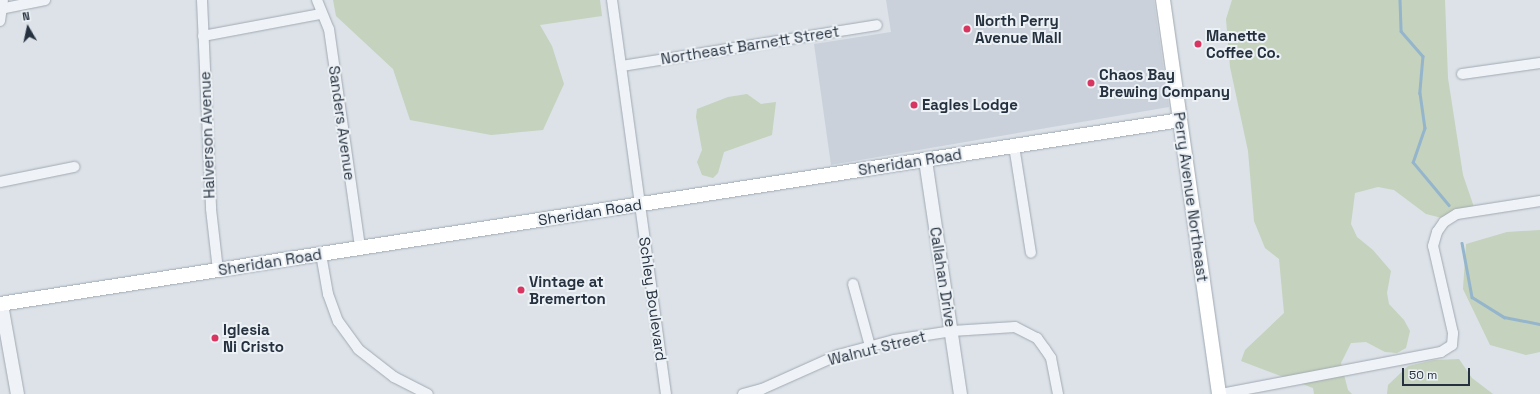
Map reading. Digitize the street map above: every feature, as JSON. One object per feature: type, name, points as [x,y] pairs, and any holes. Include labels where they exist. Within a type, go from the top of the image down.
[{"type":"main road","name":"Perry Avenue Northeast","points":[[1163,0],[1220,394]]},
{"type":"main road","name":"Sheridan Road","points":[[0,301],[218,270],[1180,120]]},
{"type":"street","points":[[0,21],[2,6],[46,0]]},
{"type":"street","name":"Halverson Avenue","points":[[202,0],[211,209],[218,270]]},
{"type":"street","name":"Sanders Avenue","points":[[317,0],[321,14],[329,30],[360,248]]},
{"type":"street","name":"Schley Boulevard","points":[[612,0],[666,394]]},
{"type":"street","points":[[203,36],[321,14]]},
{"type":"street","name":"Northeast Barnett Street","points":[[622,66],[877,25]]},
{"type":"street","points":[[1462,74],[1540,63]]},
{"type":"street","points":[[1014,146],[1031,252]]},
{"type":"street","name":"Callahan Drive","points":[[925,160],[952,331],[960,394]]},
{"type":"street","points":[[0,182],[74,167]]},
{"type":"street","points":[[1220,394],[1441,352],[1452,345],[1453,333],[1433,246],[1437,232],[1444,222],[1457,214],[1540,201]]},
{"type":"street","points":[[320,254],[328,294],[338,321],[358,349],[388,373],[428,394]]},
{"type":"street","points":[[853,284],[870,346]]},
{"type":"street","points":[[0,301],[17,394]]},
{"type":"street","name":"Walnut Street","points":[[743,394],[762,389],[838,355],[870,346],[952,331],[1015,327],[1037,338],[1051,358],[1058,394]]},
{"type":"shaded area","points":[[886,0],[1154,0],[1169,107],[831,165],[814,44],[891,32]]},
{"type":"green space","points":[[333,0],[600,0],[602,16],[540,25],[552,46],[564,84],[543,130],[491,135],[410,120],[393,69],[336,16]]},
{"type":"green space","points":[[1232,0],[1445,0],[1448,78],[1463,175],[1475,210],[1442,218],[1426,214],[1394,190],[1378,187],[1355,193],[1351,224],[1357,237],[1373,250],[1391,271],[1387,293],[1389,304],[1404,320],[1410,331],[1406,348],[1397,353],[1385,352],[1366,342],[1351,343],[1341,363],[1348,390],[1352,394],[1314,394],[1313,388],[1241,361],[1245,350],[1284,313],[1279,259],[1265,248],[1254,221],[1248,151],[1230,67],[1226,19]]},
{"type":"green space","points":[[747,94],[761,104],[776,102],[772,135],[724,152],[718,173],[713,178],[702,175],[697,162],[702,150],[696,117],[697,109],[728,97]]},
{"type":"green space","points":[[1540,230],[1540,352],[1526,355],[1490,345],[1463,289],[1466,244],[1507,232]]},
{"type":"green space","points":[[1459,359],[1472,378],[1493,394],[1387,394],[1388,385],[1408,366],[1434,360]]},
{"type":"waterway","points":[[1400,0],[1401,31],[1423,56],[1420,93],[1425,128],[1413,162],[1449,205]]},
{"type":"waterway","points":[[1462,243],[1472,297],[1504,317],[1540,324]]},
{"type":"place","name":"North Perry Avenue Mall","points":[[967,29]]},
{"type":"place","name":"Manette Coffee Co.","points":[[1198,44]]},
{"type":"place","name":"Chaos Bay Brewing Company","points":[[1091,83]]},
{"type":"place","name":"Eagles Lodge","points":[[914,105]]},
{"type":"place","name":"Vintage at Bremerton","points":[[521,290]]},
{"type":"place","name":"Iglesia Ni Cristo","points":[[215,338]]}]
